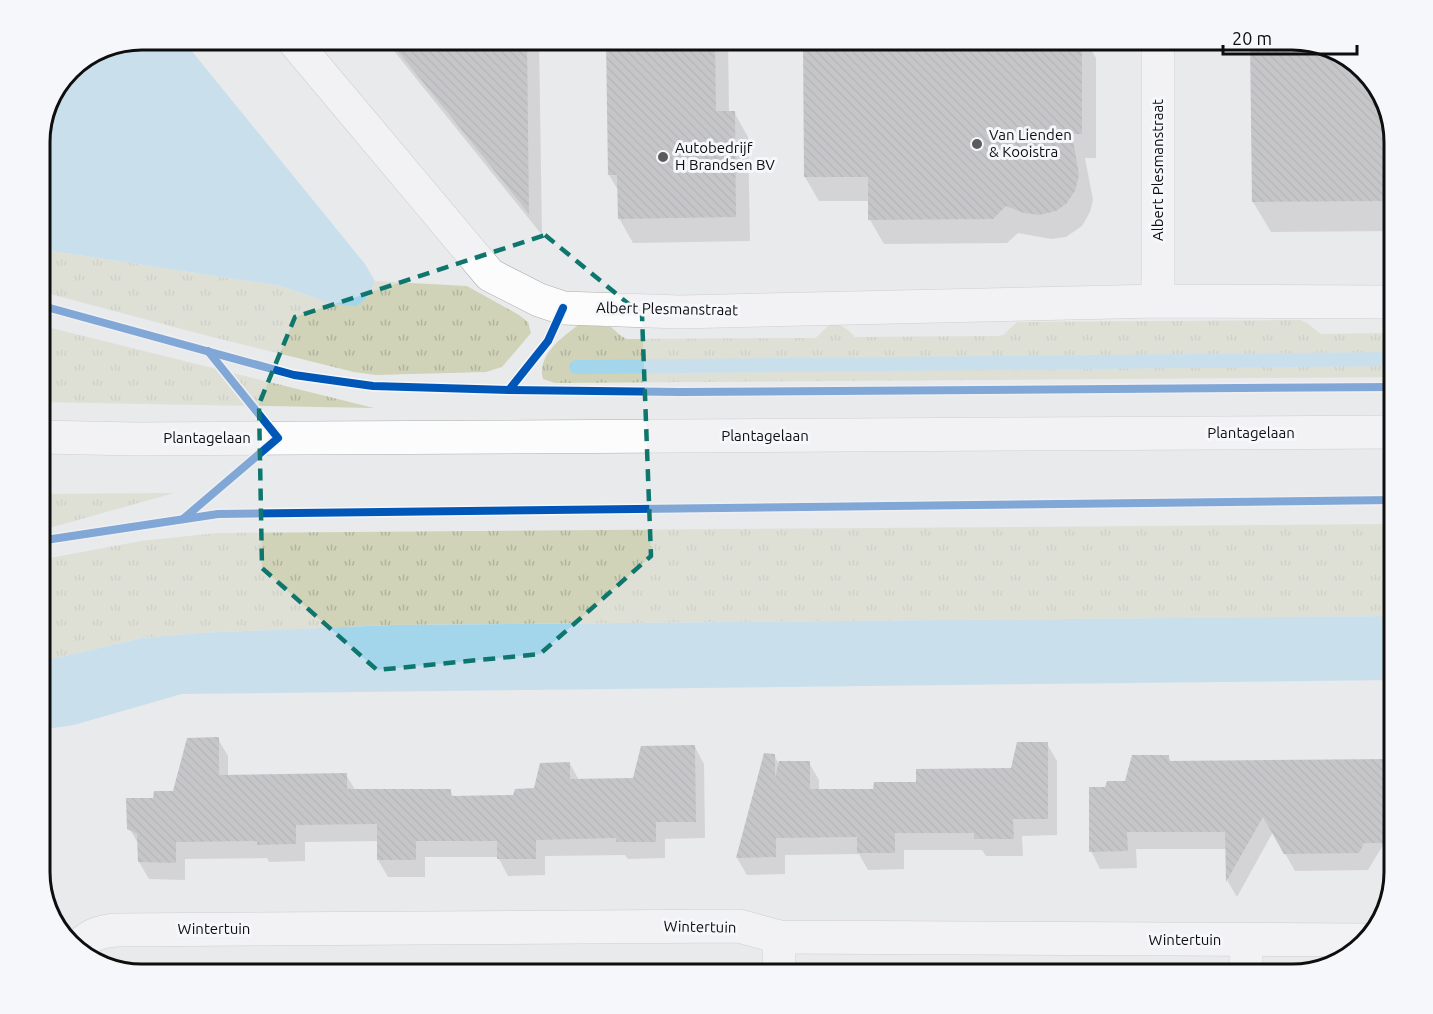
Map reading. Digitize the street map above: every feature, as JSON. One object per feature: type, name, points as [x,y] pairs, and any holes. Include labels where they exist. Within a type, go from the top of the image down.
[{"type":"street","name":"Albert Plesmanstraat","points":[[301,50],[490,275],[539,300],[563,308],[680,312],[1158,301],[1384,302]]},
{"type":"street","name":"Albert Plesmanstraat","points":[[1158,50],[1158,301]]},
{"type":"street","name":"Plantagelaan","points":[[50,436],[136,439],[1384,432]]},
{"type":"street","name":"Plantagelaan","points":[[50,450],[136,439]]},
{"type":"street","name":"Wintertuin","points":[[82,943],[100,931],[117,930],[739,926],[779,937],[1354,940]]},
{"type":"street","points":[[779,937],[779,964]]},
{"type":"street","points":[[1246,940],[1246,964]]},
{"type":"highlighted area","points":[[545,235],[642,315],[651,556],[540,654],[377,670],[262,568],[259,404],[295,317]]},
{"type":"green space","points":[[50,251],[281,286],[333,304],[357,305],[368,296],[375,281],[467,286],[519,315],[528,322],[531,333],[502,367],[486,372],[376,375],[354,372],[50,294]]},
{"type":"green space","points":[[1300,320],[1321,334],[1384,333],[1384,377],[555,383],[543,379],[542,371],[543,362],[552,347],[580,324],[611,327],[627,339],[814,338],[833,324],[841,326],[855,337],[997,336],[1003,335],[1017,322]]},
{"type":"green space","points":[[50,328],[374,408],[50,402]]},
{"type":"green space","points":[[174,493],[50,528],[50,494]]},
{"type":"green space","points":[[1384,524],[1384,616],[391,625],[198,633],[142,638],[50,659],[50,558],[141,541],[217,533]]},
{"type":"water","points":[[129,50],[191,50],[365,264],[375,281],[368,296],[357,306],[332,304],[281,286],[50,251],[50,135],[53,117],[68,85],[81,72],[112,54]]},
{"type":"water","points":[[1384,616],[1384,680],[182,694],[74,725],[50,728],[50,659],[142,638],[198,633],[391,625]]},
{"type":"building","points":[[397,50],[527,50],[529,214]]},
{"type":"building","points":[[606,50],[715,50],[716,111],[735,111],[736,217],[618,219],[617,175],[608,175]]},
{"type":"building","points":[[803,50],[1082,50],[1082,134],[1072,134],[1079,175],[1075,191],[1066,204],[1056,211],[1039,215],[1024,213],[1006,206],[993,219],[868,220],[868,177],[804,177]]},
{"type":"building","points":[[1250,50],[1304,50],[1321,54],[1343,65],[1368,90],[1380,117],[1384,141],[1384,201],[1252,202]]},
{"type":"building","points":[[219,737],[219,775],[347,773],[347,789],[451,789],[451,796],[513,795],[515,789],[534,788],[540,763],[570,762],[570,779],[633,778],[641,746],[695,745],[696,822],[656,822],[656,842],[616,842],[616,838],[536,840],[536,859],[497,859],[497,841],[416,841],[416,860],[377,860],[377,824],[296,825],[296,844],[257,845],[257,841],[176,842],[176,863],[138,862],[137,834],[127,829],[126,798],[153,798],[154,791],[173,791],[187,738]]},
{"type":"building","points":[[1017,742],[1048,742],[1048,819],[1013,819],[1014,839],[974,839],[974,833],[895,833],[895,853],[857,853],[857,837],[776,838],[776,857],[736,858],[764,753],[775,754],[775,778],[779,761],[810,761],[810,789],[873,789],[874,782],[916,782],[916,769],[1011,768]]},
{"type":"building","points":[[1132,755],[1169,755],[1169,761],[1384,759],[1384,843],[1364,843],[1359,853],[1284,854],[1263,817],[1226,882],[1225,832],[1127,832],[1128,851],[1089,852],[1089,787],[1105,787],[1107,781],[1125,781]]},
{"type":"waterway","points":[[576,367],[1384,359]]},
{"type":"cycle path","points":[[50,308],[294,375],[373,386],[509,390],[548,341],[563,308]]},
{"type":"cycle path","points":[[183,519],[278,438],[208,351]]},
{"type":"cycle path","points":[[509,390],[681,392],[1384,387]]},
{"type":"cycle path","points":[[50,539],[218,514],[1384,500]]},
{"type":"place","name":"Van Lienden & Kooistra","points":[[977,144]]},
{"type":"place","name":"Autobedrijf H Brandsen BV","points":[[663,157]]}]
